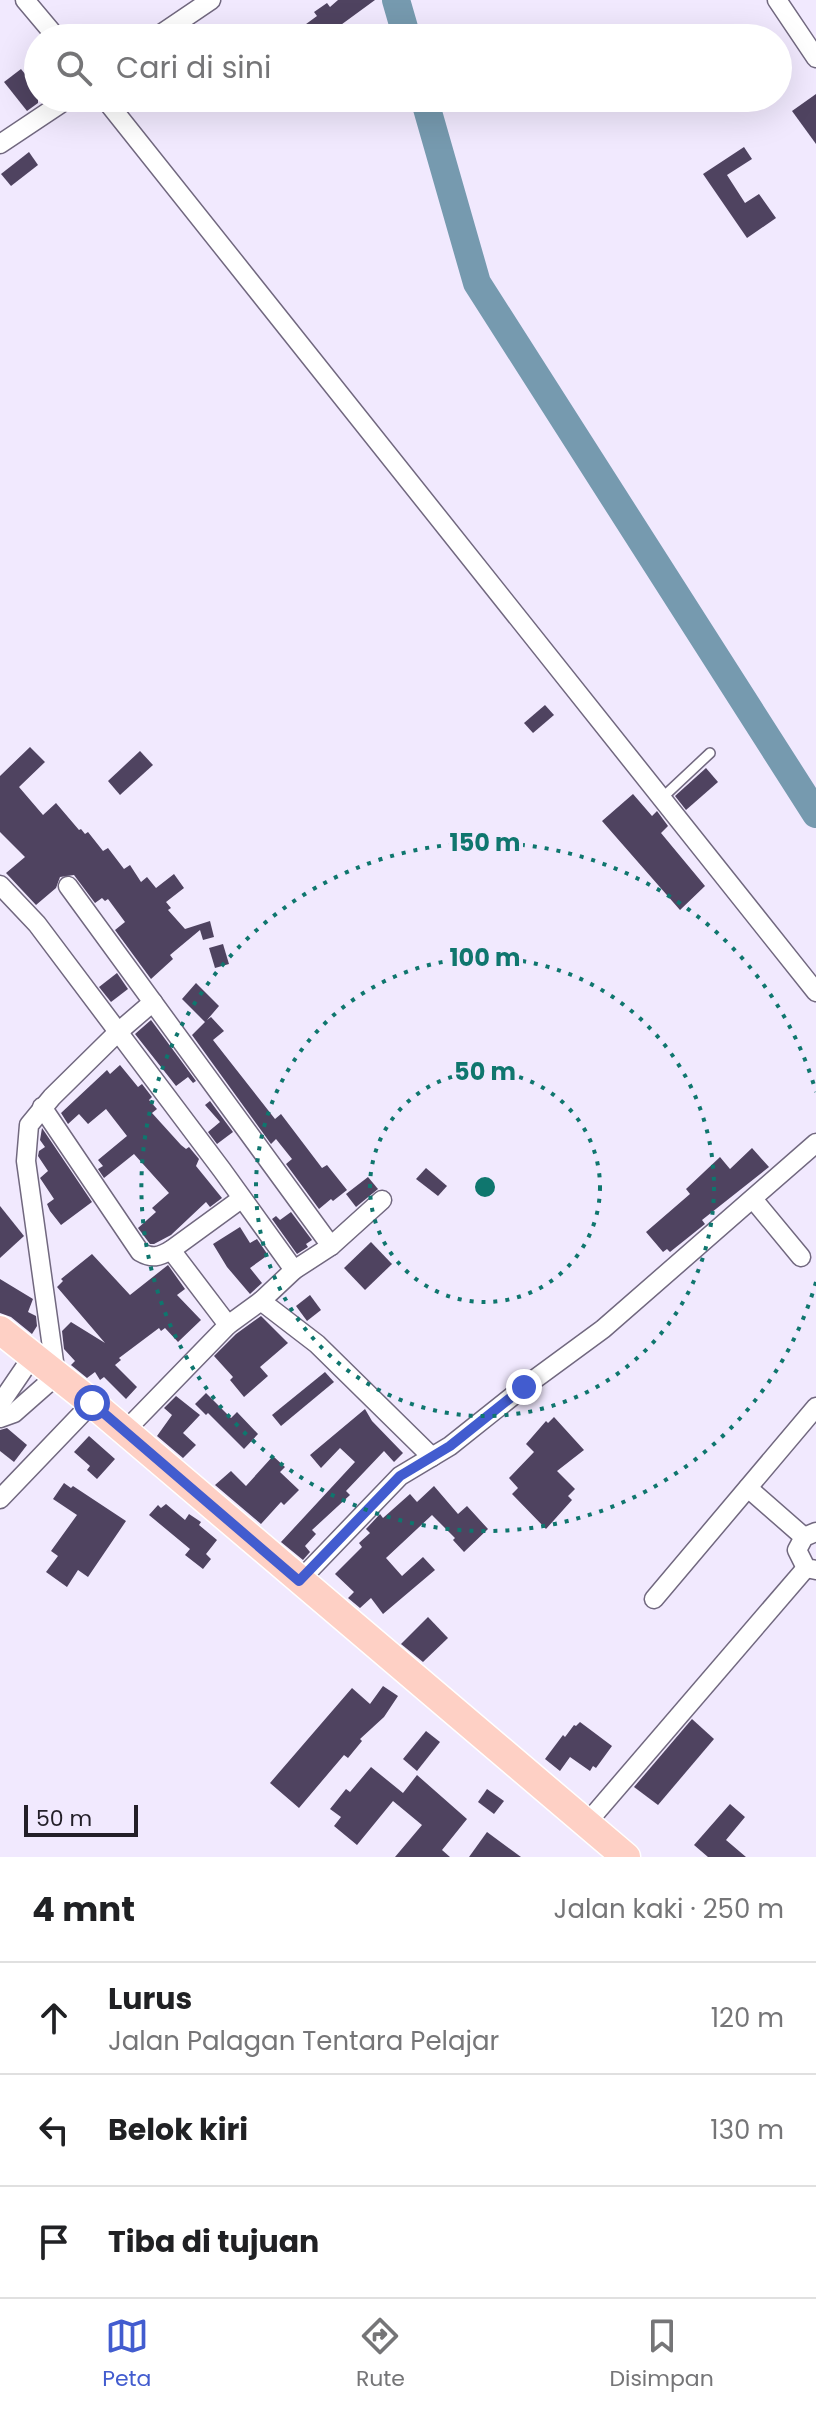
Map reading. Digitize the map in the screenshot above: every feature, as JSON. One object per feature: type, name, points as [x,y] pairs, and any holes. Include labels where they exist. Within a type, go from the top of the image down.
[{"type":"main road","points":[[0,1330],[92,1403],[123,1433],[626,1857]]},
{"type":"street","points":[[25,0],[45,24]]},
{"type":"street","points":[[176,24],[211,0]]},
{"type":"street","points":[[777,0],[816,58]]},
{"type":"street","points":[[0,144],[48,112]]},
{"type":"street","points":[[115,112],[816,992]]},
{"type":"street","points":[[0,885],[37,924],[294,1270]]},
{"type":"street","points":[[68,886],[331,1246]]},
{"type":"street","points":[[0,1418],[14,1413],[56,1376],[26,1161],[29,1125],[42,1107],[153,1002]]},
{"type":"street","points":[[42,1107],[140,1252],[149,1258],[160,1257],[171,1250],[241,1199]]},
{"type":"street","points":[[299,1581],[400,1476],[450,1446],[603,1329],[816,1143]]},
{"type":"street","points":[[753,1199],[801,1257]]},
{"type":"street","points":[[123,1433],[228,1325],[261,1301],[294,1270],[331,1246],[382,1200]]},
{"type":"street","points":[[171,1250],[228,1325]]},
{"type":"street","points":[[261,1301],[317,1344],[432,1457]]},
{"type":"street","points":[[0,1404],[32,1357]]},
{"type":"street","points":[[0,1499],[92,1403]]},
{"type":"street","points":[[654,1599],[816,1407]]},
{"type":"street","points":[[586,1824],[811,1569],[797,1550],[810,1534],[748,1488]]},
{"type":"lane","points":[[662,798],[710,753]]},
{"type":"building","points":[[338,0],[375,0],[342,24],[306,24],[317,16],[314,12],[327,3],[330,7]]},
{"type":"building","points":[[21,69],[24,73],[24,107],[4,82]]},
{"type":"building","points":[[816,94],[816,144],[792,111]]},
{"type":"building","points":[[744,147],[752,159],[727,175],[745,203],[759,194],[776,218],[747,238],[703,174]]},
{"type":"building","points":[[29,152],[38,165],[11,186],[1,174]]},
{"type":"building","points":[[545,705],[554,715],[533,733],[524,723]]},
{"type":"building","points":[[30,747],[45,762],[19,787],[43,815],[56,803],[79,830],[85,834],[88,832],[103,851],[108,848],[124,869],[130,865],[141,882],[147,877],[156,888],[174,874],[184,888],[166,902],[171,908],[168,910],[185,929],[210,921],[214,937],[203,940],[200,930],[170,955],[173,959],[151,979],[115,930],[125,922],[108,899],[105,901],[102,898],[95,903],[74,875],[60,877],[56,888],[36,905],[6,873],[25,857],[0,832],[0,776]]},
{"type":"building","points":[[140,751],[153,765],[120,795],[108,781]]},
{"type":"building","points":[[706,768],[718,782],[686,810],[675,796]]},
{"type":"building","points":[[633,794],[652,816],[657,811],[668,826],[661,833],[705,886],[680,910],[602,821]]},
{"type":"building","points":[[223,944],[229,964],[215,968],[209,948]]},
{"type":"building","points":[[117,973],[128,989],[111,1002],[99,987]]},
{"type":"building","points":[[196,983],[219,1006],[207,1020],[211,1017],[224,1031],[213,1040],[275,1119],[281,1114],[322,1168],[327,1165],[347,1190],[333,1201],[331,1199],[319,1209],[286,1164],[292,1159],[276,1139],[271,1144],[192,1035],[205,1022],[182,999]]},
{"type":"building","points":[[151,1020],[196,1081],[193,1083],[188,1077],[176,1086],[135,1034]]},
{"type":"building","points":[[120,1065],[138,1087],[142,1084],[152,1097],[149,1100],[157,1109],[152,1113],[181,1145],[186,1149],[189,1147],[199,1159],[196,1166],[222,1198],[210,1207],[206,1202],[171,1235],[154,1244],[150,1244],[138,1228],[156,1212],[152,1208],[169,1193],[134,1154],[104,1178],[98,1169],[103,1166],[98,1160],[127,1136],[106,1109],[88,1124],[79,1114],[68,1124],[61,1113],[107,1070],[110,1074]]},
{"type":"building","points":[[210,1101],[233,1132],[217,1144],[208,1132],[220,1122],[205,1105]]},
{"type":"building","points":[[42,1128],[92,1202],[61,1225],[50,1211],[47,1204],[54,1199],[40,1178],[48,1171],[38,1156],[45,1147],[40,1140]]},
{"type":"building","points":[[752,1148],[769,1167],[702,1220],[705,1224],[670,1252],[667,1249],[663,1252],[646,1232],[690,1194],[686,1189],[720,1157],[730,1169]]},
{"type":"building","points":[[426,1168],[447,1186],[438,1196],[416,1179]]},
{"type":"building","points":[[368,1177],[378,1189],[356,1207],[346,1194]]},
{"type":"building","points":[[0,1206],[24,1236],[0,1258]]},
{"type":"building","points":[[291,1212],[312,1240],[297,1254],[272,1219],[276,1216],[280,1220]]},
{"type":"building","points":[[240,1227],[250,1243],[257,1239],[268,1255],[250,1268],[262,1283],[250,1294],[227,1267],[213,1244]]},
{"type":"building","points":[[371,1242],[392,1264],[365,1290],[344,1268]]},
{"type":"building","points":[[92,1254],[130,1295],[168,1265],[185,1289],[177,1295],[201,1320],[178,1342],[165,1328],[161,1331],[159,1328],[119,1358],[121,1360],[115,1365],[137,1387],[126,1399],[104,1377],[100,1380],[95,1372],[87,1378],[71,1365],[75,1361],[64,1349],[62,1331],[71,1322],[105,1343],[57,1287],[63,1281],[61,1279]]},
{"type":"building","points":[[0,1279],[33,1299],[28,1312],[36,1316],[37,1326],[32,1334],[11,1317],[0,1313]]},
{"type":"building","points":[[310,1295],[321,1310],[307,1321],[296,1306]]},
{"type":"building","points":[[261,1316],[288,1343],[260,1367],[268,1376],[244,1397],[230,1380],[233,1377],[214,1356],[236,1334]]},
{"type":"building","points":[[325,1372],[334,1382],[281,1426],[272,1415]]},
{"type":"building","points":[[206,1393],[231,1418],[237,1412],[258,1434],[244,1449],[195,1404]]},
{"type":"building","points":[[176,1396],[200,1415],[183,1433],[196,1445],[183,1458],[157,1436],[172,1415],[164,1408]]},
{"type":"building","points":[[365,1409],[372,1421],[403,1453],[394,1462],[384,1451],[346,1491],[350,1495],[312,1530],[316,1534],[305,1546],[310,1552],[303,1560],[281,1542],[355,1462],[340,1448],[321,1468],[310,1455]]},
{"type":"building","points":[[554,1417],[584,1450],[557,1471],[575,1489],[568,1496],[572,1500],[546,1529],[512,1494],[518,1488],[509,1478],[534,1452],[526,1444],[546,1421],[548,1423]]},
{"type":"building","points":[[7,1428],[27,1445],[14,1462],[0,1451],[0,1430]]},
{"type":"building","points":[[89,1436],[115,1459],[97,1479],[87,1470],[90,1466],[74,1452]]},
{"type":"building","points":[[273,1456],[285,1467],[280,1472],[299,1490],[284,1505],[281,1502],[261,1524],[215,1485],[231,1471],[246,1486]]},
{"type":"building","points":[[64,1483],[126,1521],[88,1577],[78,1570],[67,1587],[46,1572],[58,1556],[51,1551],[77,1515],[53,1499]]},
{"type":"building","points":[[434,1486],[458,1514],[467,1506],[488,1529],[464,1552],[432,1515],[386,1558],[402,1576],[423,1557],[435,1570],[383,1614],[371,1598],[360,1608],[348,1598],[354,1592],[335,1574],[362,1547],[359,1543],[370,1533],[366,1529],[380,1514],[383,1518],[410,1494],[417,1502]]},
{"type":"building","points":[[166,1504],[185,1520],[189,1514],[201,1522],[199,1525],[217,1540],[206,1554],[211,1559],[203,1569],[185,1555],[190,1549],[149,1515],[158,1505],[161,1508]]},
{"type":"building","points":[[428,1617],[448,1638],[423,1662],[401,1644]]},
{"type":"building","points":[[383,1686],[398,1696],[384,1717],[360,1739],[362,1741],[348,1758],[344,1755],[299,1808],[270,1783],[352,1688],[370,1704]]},
{"type":"building","points":[[692,1719],[714,1739],[658,1805],[634,1787]]},
{"type":"building","points":[[580,1722],[612,1746],[596,1768],[593,1766],[590,1771],[570,1757],[560,1771],[545,1759],[563,1735],[565,1737]]},
{"type":"building","points":[[426,1731],[440,1742],[417,1771],[403,1759]]},
{"type":"building","points":[[371,1767],[403,1793],[417,1775],[467,1819],[442,1850],[450,1857],[395,1857],[422,1825],[393,1801],[357,1845],[334,1826],[341,1817],[330,1809],[346,1789],[350,1792]]},
{"type":"building","points":[[487,1789],[504,1801],[494,1814],[478,1802]]},
{"type":"building","points":[[730,1804],[745,1817],[726,1840],[746,1857],[708,1857],[694,1845]]},
{"type":"building","points":[[487,1832],[521,1857],[469,1857]]},
{"type":"waterway","points":[[396,0],[403,24]]},
{"type":"waterway","points":[[428,112],[477,283],[816,814]]},
{"type":"route","points":[[92,1403],[123,1433],[299,1581],[400,1476],[450,1446],[524,1387]]}]
